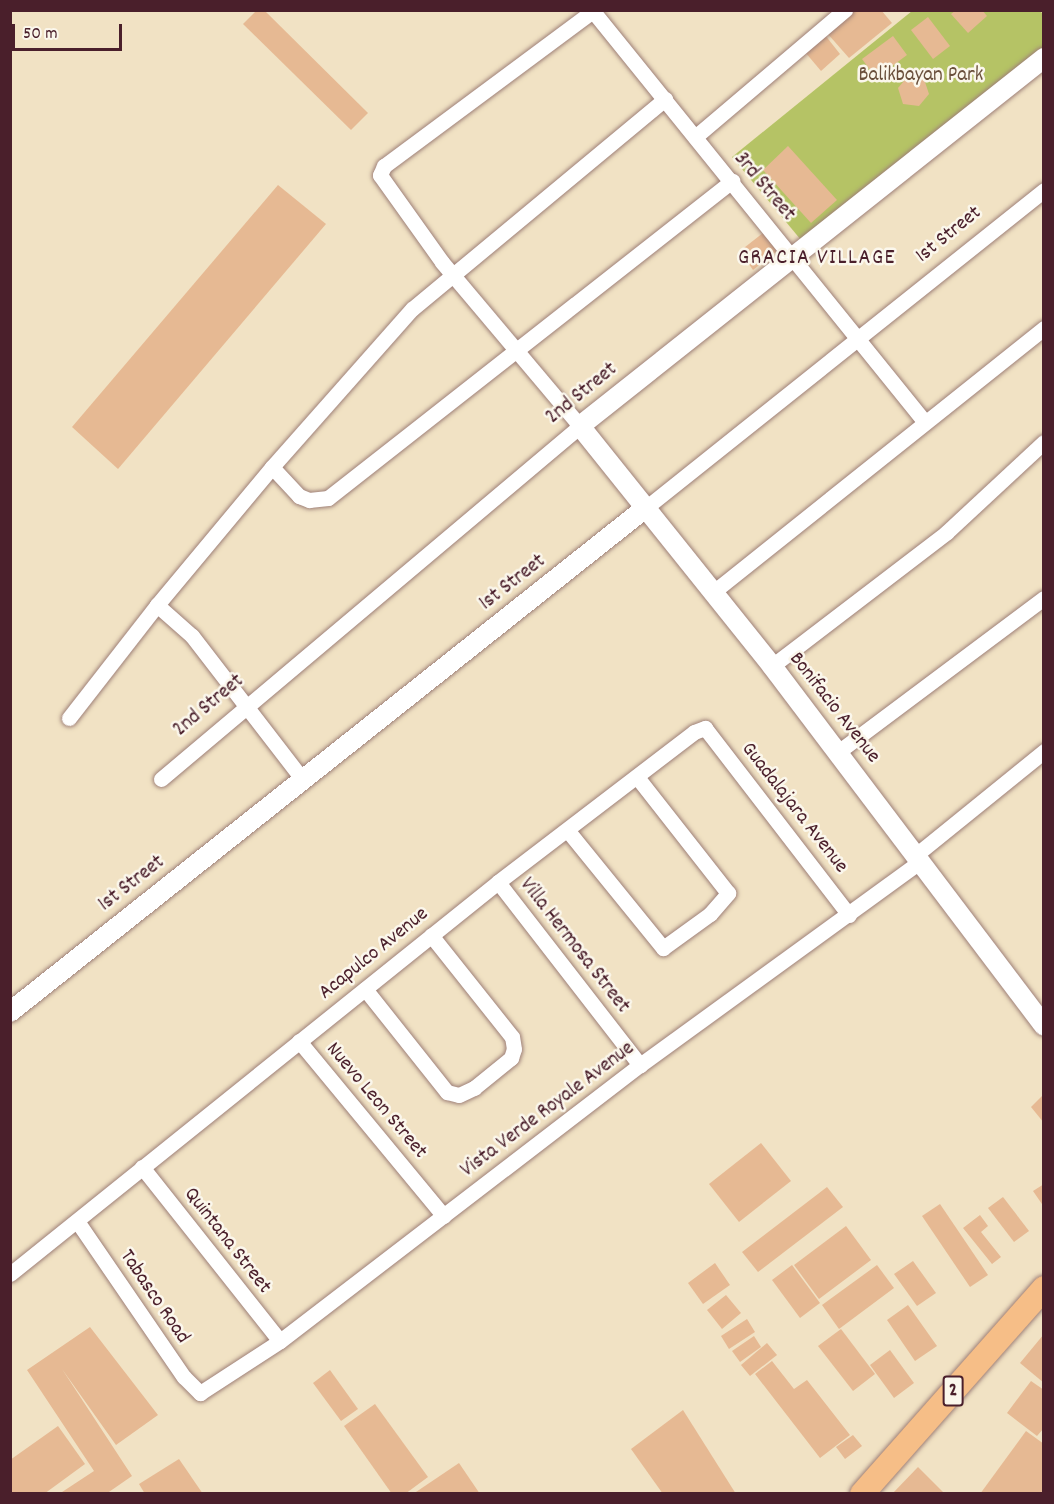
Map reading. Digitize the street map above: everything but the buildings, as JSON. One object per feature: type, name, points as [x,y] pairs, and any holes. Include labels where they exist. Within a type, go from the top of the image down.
[{"type":"main road","name":"2","points":[[862,1494],[1044,1288]]},
{"type":"street","points":[[695,137],[844,10]]},
{"type":"street","points":[[580,426],[452,273],[393,198],[381,170],[593,11]]},
{"type":"street","name":"3rd Street","points":[[593,11],[860,336],[924,421]]},
{"type":"street","name":"2nd Street","points":[[161,779],[580,426],[1044,58]]},
{"type":"street","points":[[69,718],[157,605],[365,359],[452,273],[665,99]]},
{"type":"street","points":[[272,467],[299,496],[309,500],[328,498],[732,181]]},
{"type":"street","name":"1st Street","points":[[10,1012],[1044,189]]},
{"type":"street","points":[[712,593],[924,421],[1044,328]]},
{"type":"street","name":"Bonifacio Avenue","points":[[580,426],[643,510],[772,666],[1044,1026]]},
{"type":"street","points":[[772,666],[947,532],[1044,442]]},
{"type":"street","points":[[838,752],[1044,598]]},
{"type":"street","points":[[157,605],[192,636],[244,707],[303,780]]},
{"type":"street","name":"Acapulco Avenue","points":[[10,1274],[498,882],[568,831],[694,732],[705,728]]},
{"type":"street","name":"Guadalajara Avenue","points":[[705,728],[849,915]]},
{"type":"street","name":"Vista Verde Royale Avenue","points":[[200,1393],[280,1341],[640,1065],[849,915],[1044,751]]},
{"type":"street","points":[[568,831],[663,948],[710,915],[728,893],[637,777]]},
{"type":"street","name":"Villa Hermosa Street","points":[[498,882],[640,1065]]},
{"type":"street","points":[[365,989],[447,1092],[459,1095],[474,1088],[511,1058],[514,1049],[512,1037],[431,935]]},
{"type":"street","name":"Nuevo Leon Street","points":[[299,1041],[444,1216]]},
{"type":"street","name":"Quintana Street","points":[[142,1167],[280,1341]]},
{"type":"street","name":"Tabasco Road","points":[[76,1221],[184,1377],[200,1393]]},
{"type":"green space","name":"Balikbayan Park","points":[[1040,10],[1043,15],[1043,50],[801,240],[732,157],[912,11]]},
{"type":"district","name":"GRACIA VILLAGE","points":[[817,259]]}]
